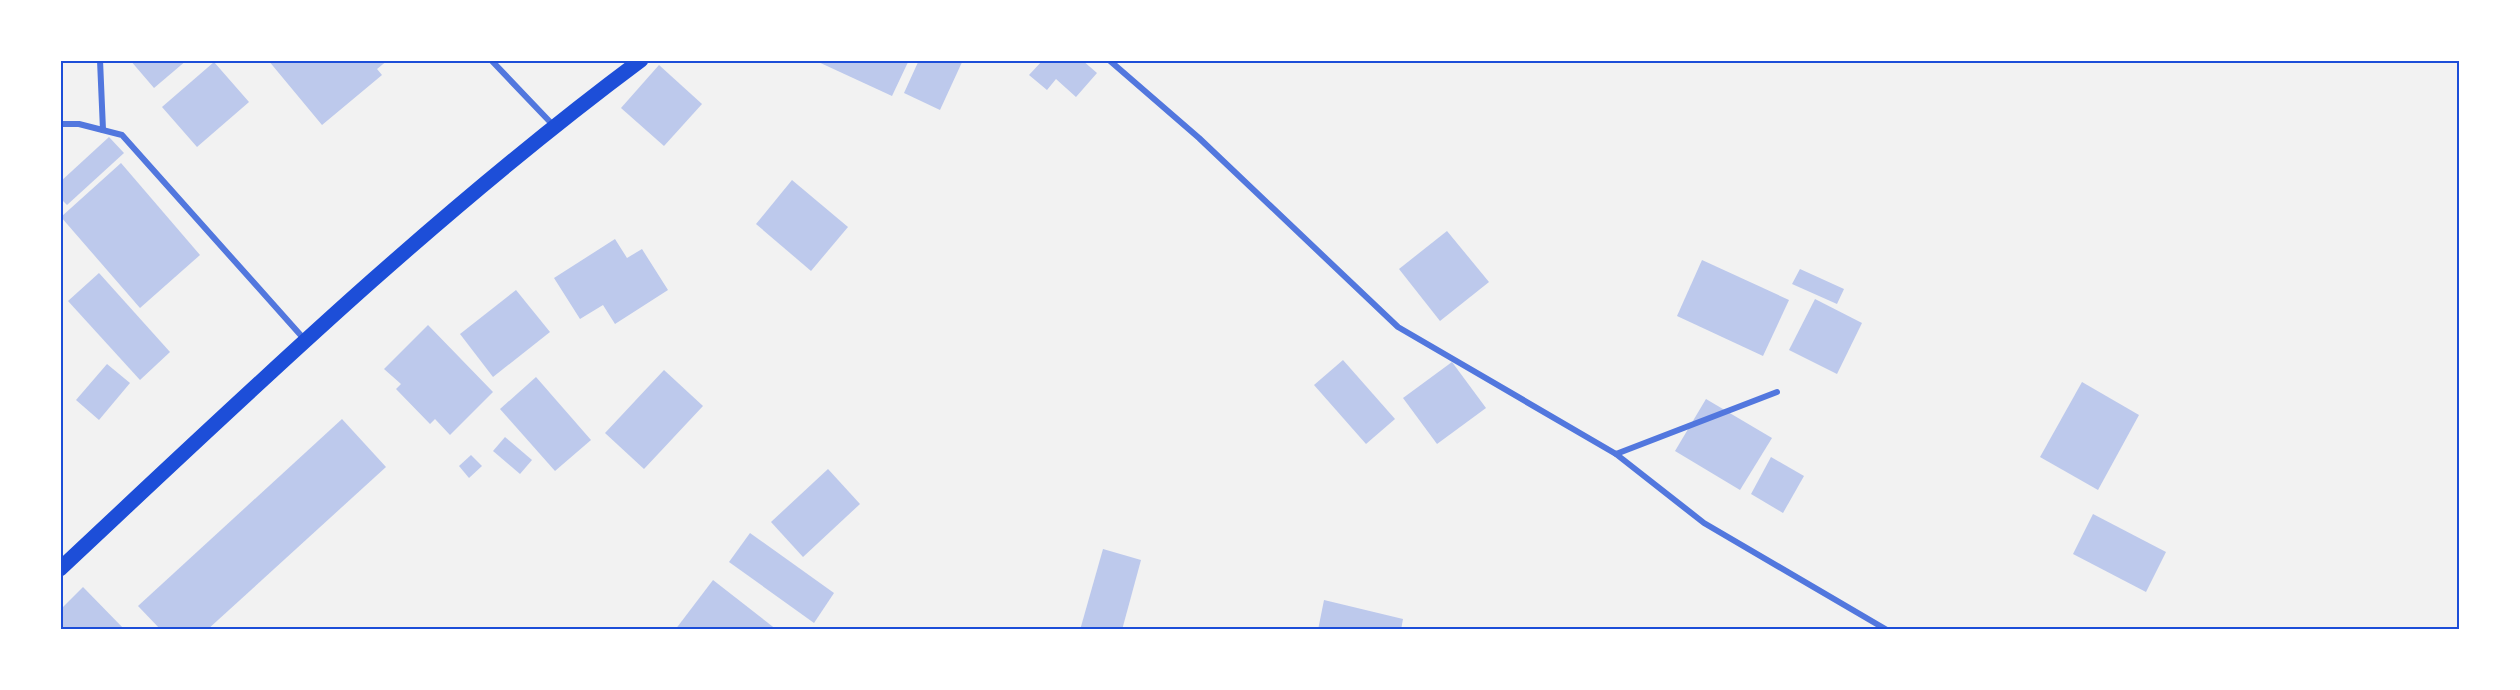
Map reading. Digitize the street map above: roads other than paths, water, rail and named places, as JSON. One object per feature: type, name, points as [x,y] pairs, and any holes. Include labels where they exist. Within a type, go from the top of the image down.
[{"type":"main road","points":[[60,569],[305,340],[553,125],[641,60]]},
{"type":"street","points":[[100,60],[104,130]]},
{"type":"street","points":[[491,60],[553,125]]},
{"type":"street","points":[[1109,60],[1198,138],[1398,327],[1616,454],[1704,523],[1887,630]]},
{"type":"street","points":[[60,124],[80,124],[122,135],[305,340]]},
{"type":"street","points":[[1616,454],[1777,392]]}]
